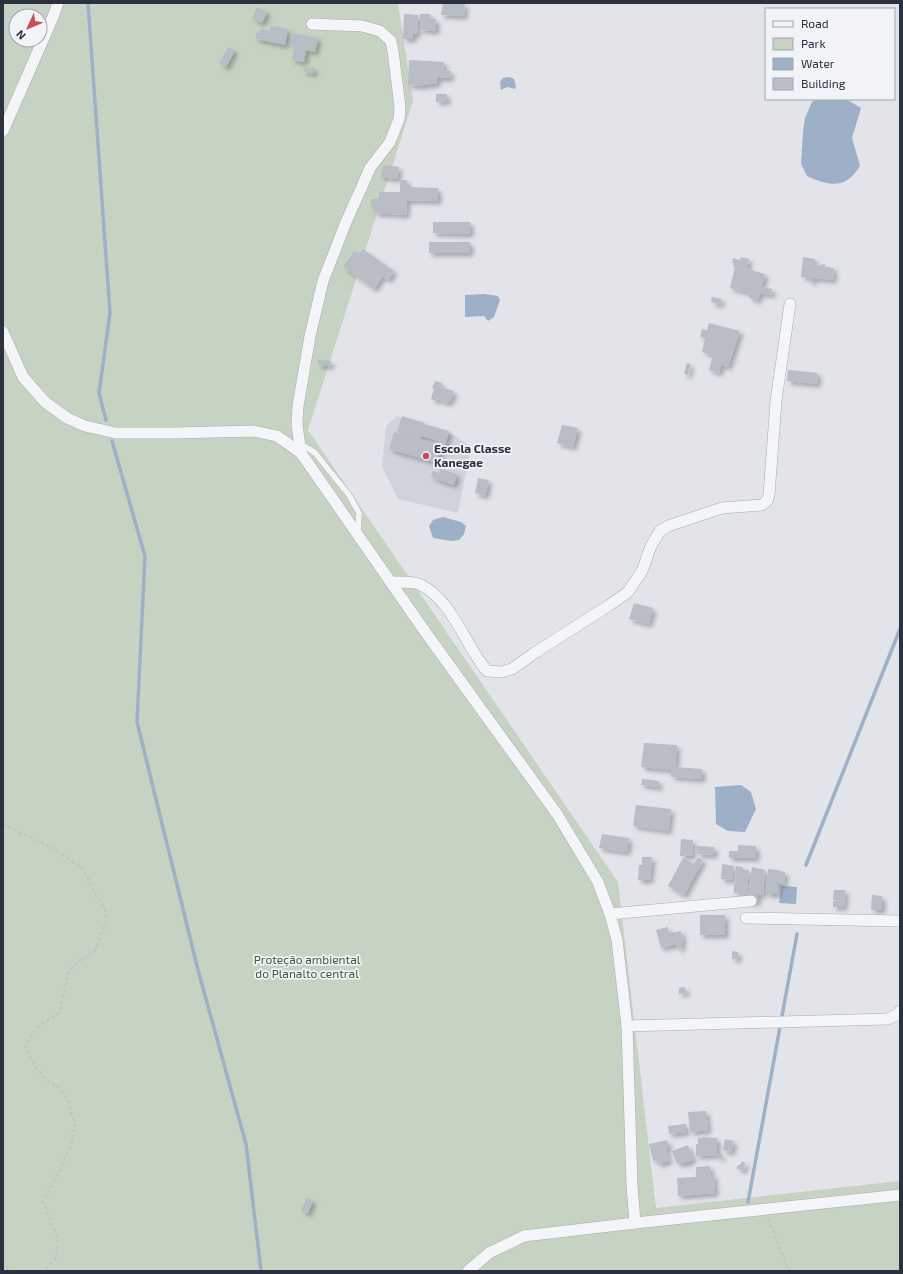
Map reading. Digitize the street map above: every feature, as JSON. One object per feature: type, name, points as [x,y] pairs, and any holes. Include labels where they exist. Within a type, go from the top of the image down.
[{"type":"street","points":[[3,131],[58,3]]},
{"type":"street","points":[[312,24],[362,26],[380,31],[391,41],[400,113],[397,128],[390,142],[370,168],[346,222],[323,281],[310,336],[298,406],[297,425],[301,449],[426,632],[557,814],[598,882],[610,914],[617,940],[627,1026],[632,1185],[635,1223]]},
{"type":"street","points":[[391,582],[404,581],[418,584],[431,591],[451,614],[487,671],[502,672],[512,669],[628,592],[642,571],[651,546],[660,531],[678,523],[722,508],[762,505],[767,501],[769,495],[776,401],[790,304]]},
{"type":"street","points":[[3,332],[23,377],[36,392],[45,402],[68,418],[85,426],[116,433],[175,434],[254,431],[277,436],[301,449]]},
{"type":"street","points":[[610,914],[751,901]]},
{"type":"street","points":[[746,918],[900,921]]},
{"type":"street","points":[[627,1026],[888,1019],[898,1014],[900,1011]]},
{"type":"street","points":[[468,1271],[489,1253],[524,1236],[900,1194]]},
{"type":"path","points":[[3,824],[50,847],[84,870],[97,898],[105,908],[106,921],[94,952],[69,970],[59,1013],[39,1026],[25,1045],[32,1061],[46,1080],[59,1087],[67,1098],[75,1125],[71,1145],[43,1202],[58,1238],[56,1258],[44,1271]]},
{"type":"path","points":[[764,1209],[789,1271]]},
{"type":"path","points":[[3,1261],[12,1271]]},
{"type":"shaded area","name":"Escola Classe Kanegae","points":[[397,416],[450,433],[471,446],[458,513],[398,499],[382,466],[386,426]]},
{"type":"green space","name":"Proteção ambiental do Planalto central","points":[[3,3],[398,3],[413,101],[308,430],[618,882],[656,1208],[900,1181],[900,1271],[3,1271]]},
{"type":"water","points":[[509,77],[514,79],[516,86],[515,89],[507,87],[501,90],[500,82],[503,78]]},
{"type":"water","points":[[815,100],[848,100],[861,108],[852,138],[860,166],[849,179],[843,182],[830,184],[807,176],[801,164],[805,118],[812,102]]},
{"type":"water","points":[[484,294],[498,296],[500,300],[494,317],[488,321],[484,316],[465,317],[465,295]]},
{"type":"water","points":[[443,517],[461,522],[466,526],[464,534],[459,540],[451,541],[433,538],[429,526],[433,520]]},
{"type":"water","points":[[741,785],[751,792],[756,809],[745,832],[728,831],[716,824],[715,787]]},
{"type":"water","points":[[781,886],[797,887],[796,904],[779,903]]},
{"type":"building","points":[[443,3],[465,4],[464,16],[441,15]]},
{"type":"building","points":[[257,7],[267,12],[262,23],[252,18]]},
{"type":"building","points":[[404,14],[418,15],[417,34],[413,34],[413,39],[403,39]]},
{"type":"building","points":[[420,14],[430,14],[430,19],[436,19],[436,31],[420,30]]},
{"type":"building","points":[[271,26],[288,29],[285,45],[256,39],[256,33],[259,33],[260,29],[270,31]]},
{"type":"building","points":[[293,33],[318,38],[315,52],[306,50],[304,62],[292,60],[294,47],[290,46]]},
{"type":"building","points":[[228,47],[235,50],[226,67],[219,63]]},
{"type":"building","points":[[409,60],[444,62],[444,70],[451,71],[450,78],[437,78],[437,84],[423,86],[408,85]]},
{"type":"building","points":[[304,67],[311,69],[311,67],[315,68],[313,74],[303,71]]},
{"type":"building","points":[[436,94],[447,94],[447,101],[436,102]]},
{"type":"building","points":[[383,165],[399,167],[397,179],[381,177]]},
{"type":"building","points":[[400,180],[407,180],[407,187],[438,188],[438,201],[407,200],[406,215],[374,213],[374,206],[371,206],[371,199],[379,199],[379,192],[400,192]]},
{"type":"building","points":[[433,222],[470,222],[470,234],[433,233]]},
{"type":"building","points":[[429,242],[470,242],[470,253],[429,253]]},
{"type":"building","points":[[363,249],[394,271],[388,280],[383,276],[374,289],[343,267],[354,251],[359,254]]},
{"type":"building","points":[[741,257],[749,259],[747,269],[765,274],[762,287],[772,289],[771,295],[760,293],[758,300],[749,298],[750,293],[730,288],[735,267],[733,266],[734,263],[732,263],[733,258],[740,260]]},
{"type":"building","points":[[803,257],[815,259],[815,266],[825,264],[825,267],[834,268],[833,280],[813,278],[813,282],[809,281],[810,278],[801,277]]},
{"type":"building","points":[[712,297],[722,299],[720,305],[711,302]]},
{"type":"building","points":[[709,323],[740,331],[728,367],[721,365],[719,373],[709,370],[713,355],[702,352],[705,339],[700,337],[702,329],[707,330]]},
{"type":"building","points":[[318,360],[331,361],[331,366],[318,365]]},
{"type":"building","points":[[687,363],[691,364],[688,375],[684,374]]},
{"type":"building","points":[[788,370],[818,373],[817,384],[787,381]]},
{"type":"building","points":[[435,381],[442,383],[441,387],[454,391],[450,402],[448,401],[448,403],[431,399],[434,389],[432,388]]},
{"type":"building","points":[[402,416],[449,431],[446,443],[444,446],[442,445],[437,463],[389,449],[394,432],[419,439],[397,432]],"holes":[[[421,436],[436,440],[435,443],[420,439]]]},
{"type":"building","points":[[562,425],[578,428],[573,447],[557,443]]},
{"type":"building","points":[[440,469],[457,474],[454,485],[431,477],[433,471],[439,473]]},
{"type":"building","points":[[478,478],[489,480],[485,496],[475,493]]},
{"type":"building","points":[[634,603],[653,608],[649,624],[629,619]]},
{"type":"building","points":[[644,743],[677,745],[675,767],[702,769],[702,779],[671,777],[671,770],[641,767]]},
{"type":"building","points":[[642,779],[659,781],[659,787],[641,785]]},
{"type":"building","points":[[636,805],[671,809],[668,831],[633,826]]},
{"type":"building","points":[[602,834],[629,838],[627,852],[599,848]]},
{"type":"building","points":[[681,839],[693,840],[692,856],[680,856]]},
{"type":"building","points":[[738,845],[756,846],[756,858],[729,858],[729,851],[738,851]]},
{"type":"building","points":[[697,846],[714,847],[714,855],[697,854]]},
{"type":"building","points":[[642,857],[652,857],[650,880],[638,880],[639,865],[642,865]]},
{"type":"building","points":[[698,857],[703,860],[684,895],[668,886],[683,858],[694,864]]},
{"type":"building","points":[[722,864],[734,866],[732,880],[721,879]]},
{"type":"building","points":[[736,866],[743,867],[743,870],[749,870],[747,891],[749,891],[752,867],[765,870],[763,895],[758,894],[757,902],[748,902],[740,899],[741,894],[734,893],[734,883],[740,883],[734,882]]},
{"type":"building","points":[[768,869],[785,872],[784,884],[778,883],[777,894],[766,894]]},
{"type":"building","points":[[834,890],[845,890],[844,907],[833,907],[833,901],[836,901],[833,900]]},
{"type":"building","points":[[872,895],[882,896],[882,910],[871,910]]},
{"type":"building","points":[[700,915],[725,915],[725,935],[700,935]]},
{"type":"building","points":[[668,927],[669,933],[681,931],[683,942],[681,943],[682,948],[678,949],[677,944],[661,948],[656,930]]},
{"type":"building","points":[[732,951],[738,952],[738,959],[732,959]]},
{"type":"building","points":[[685,987],[686,993],[679,994],[679,988]]},
{"type":"building","points":[[706,1111],[708,1130],[690,1132],[688,1112]]},
{"type":"building","points":[[686,1124],[686,1132],[669,1134],[668,1126]]},
{"type":"building","points":[[698,1138],[717,1138],[717,1155],[696,1156],[696,1144],[698,1144]]},
{"type":"building","points":[[725,1139],[734,1141],[731,1152],[723,1150]]},
{"type":"building","points":[[667,1140],[669,1147],[666,1148],[669,1161],[658,1164],[657,1160],[653,1161],[649,1144]]},
{"type":"building","points":[[688,1145],[693,1160],[681,1164],[676,1162],[672,1151]]},
{"type":"building","points":[[722,1154],[722,1158],[717,1158],[717,1155]]},
{"type":"building","points":[[741,1162],[745,1162],[744,1170],[737,1169],[737,1166],[741,1164]]},
{"type":"building","points":[[710,1166],[711,1175],[714,1175],[715,1193],[678,1196],[677,1178],[696,1177],[696,1167]]},
{"type":"building","points":[[306,1198],[313,1200],[308,1213],[301,1211]]},
{"type":"waterway","points":[[88,3],[110,313],[99,393],[106,420]]},
{"type":"waterway","points":[[112,441],[145,556],[137,722],[198,970],[246,1144],[261,1271]]},
{"type":"waterway","points":[[806,865],[900,629]]},
{"type":"waterway","points":[[748,1202],[797,934]]},
{"type":"place","name":"Escola Classe Kanegae","points":[[426,456]]}]
